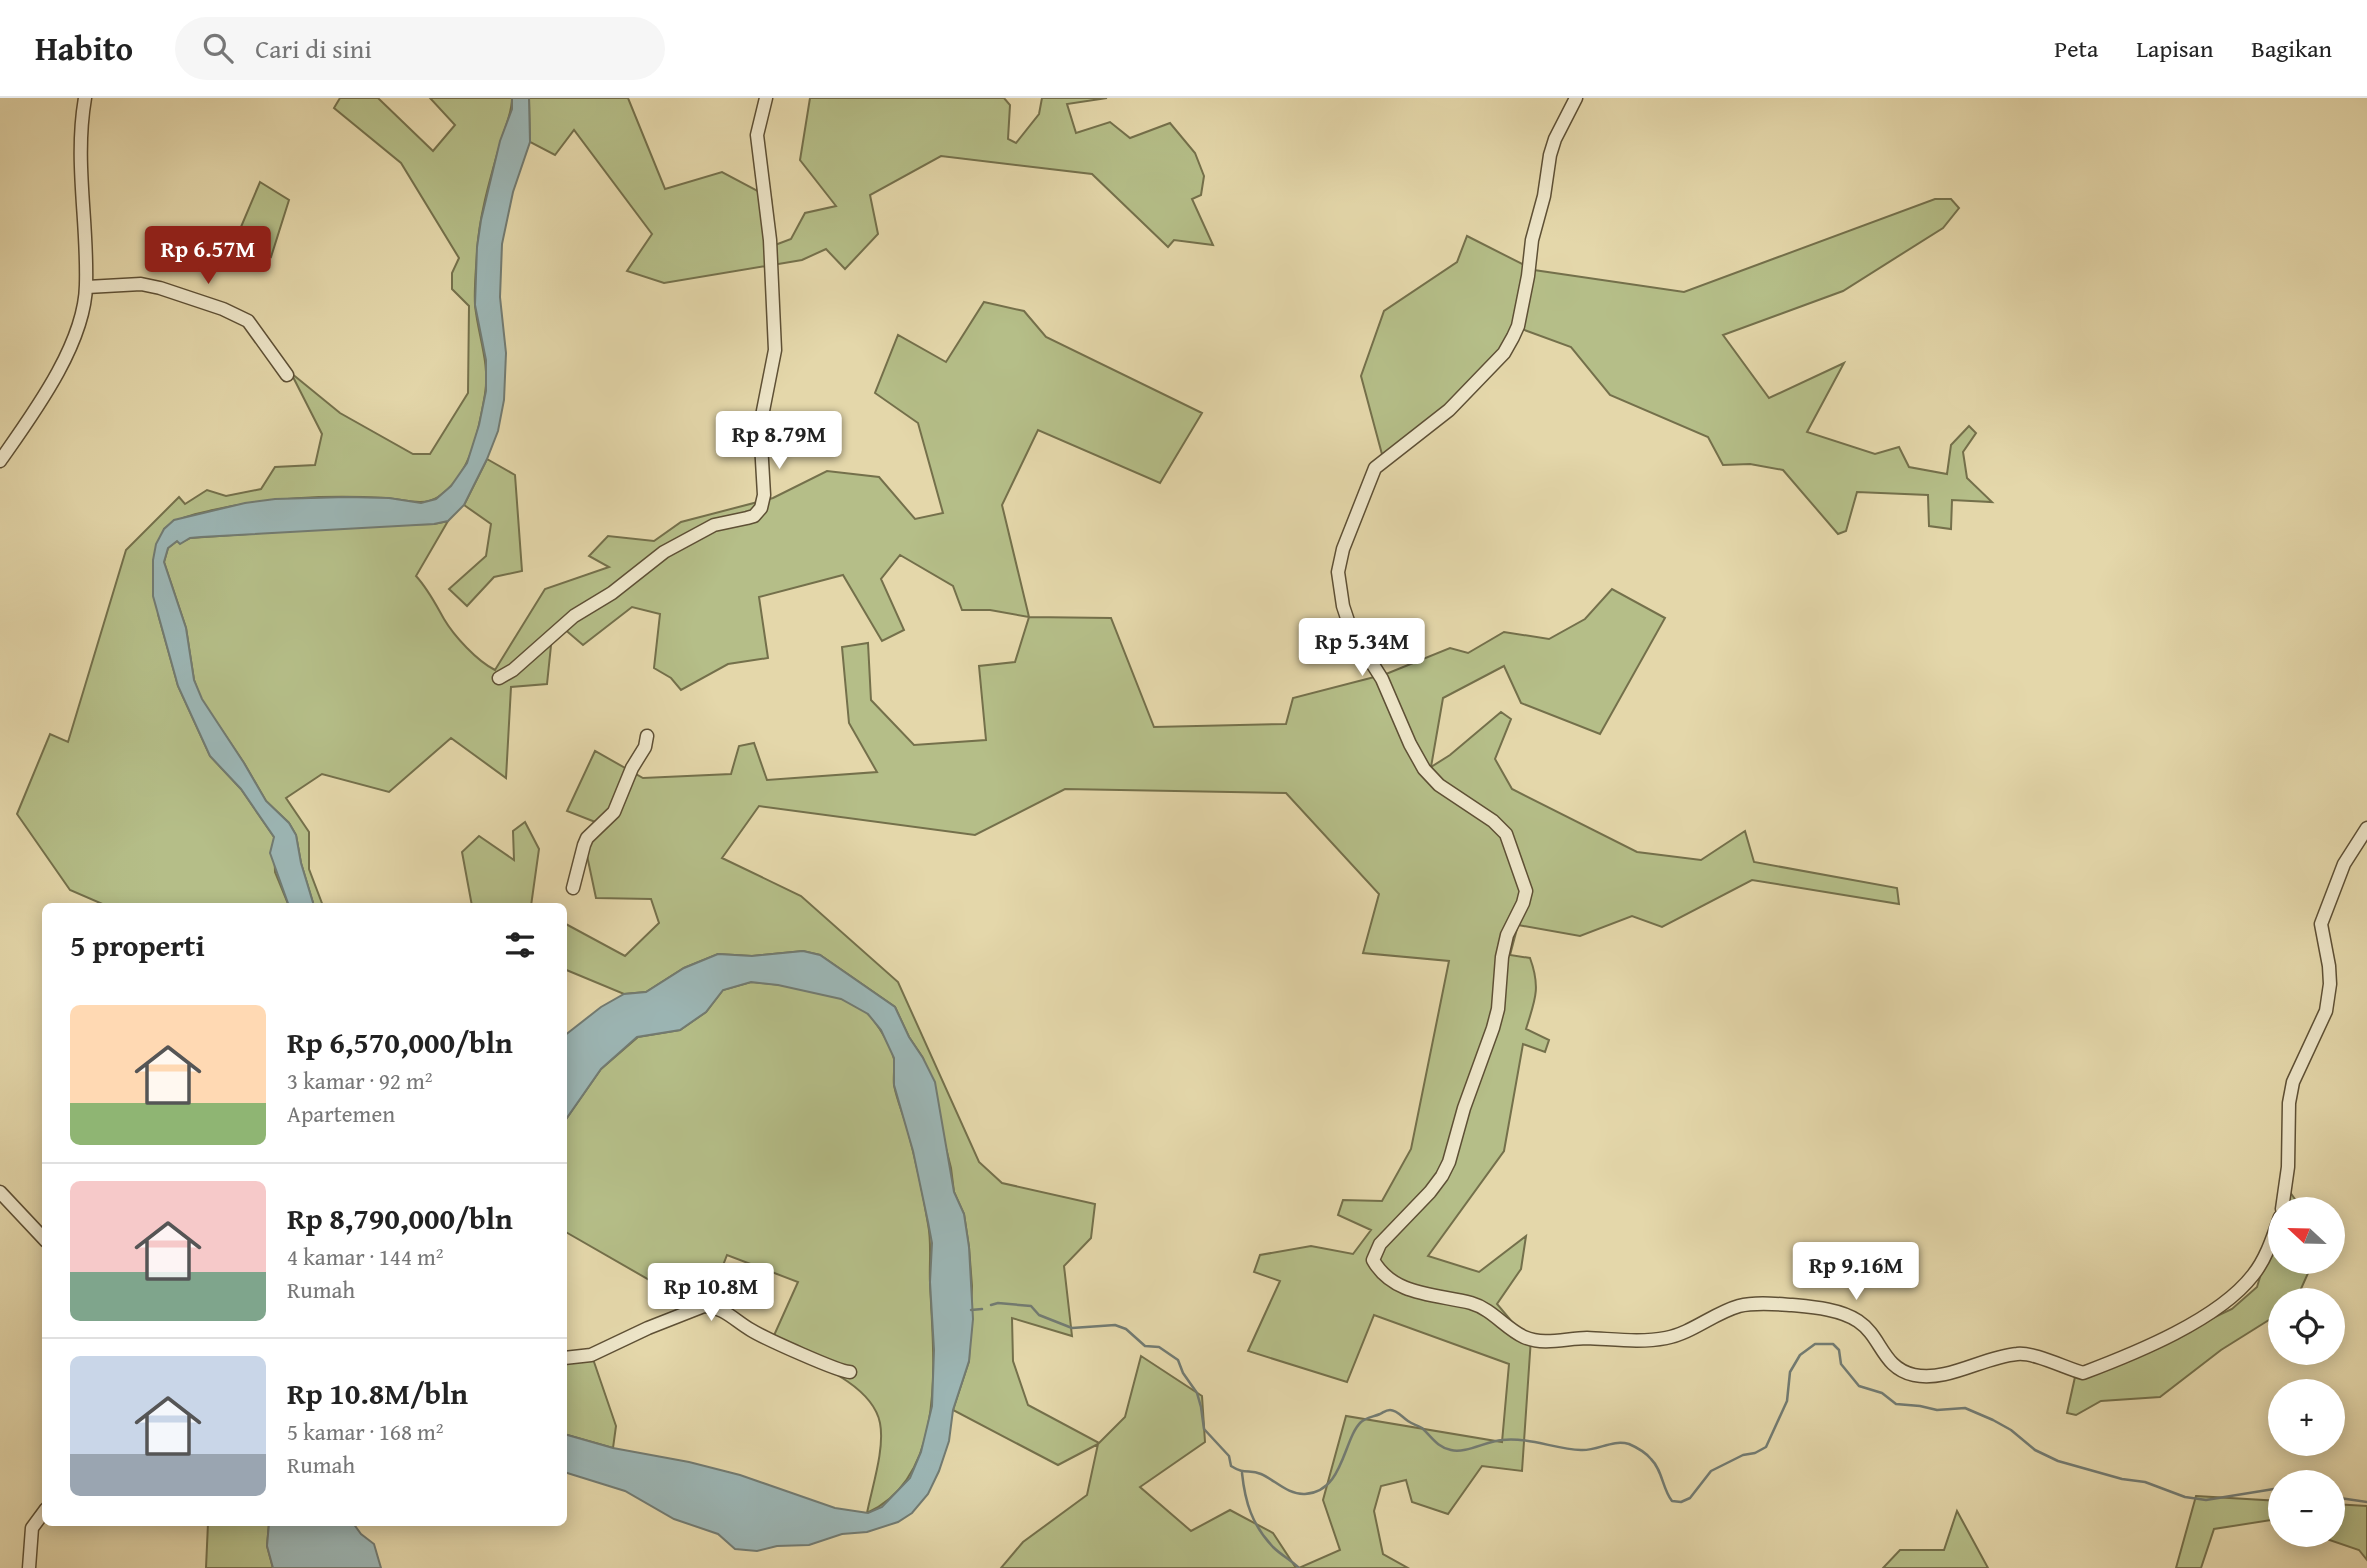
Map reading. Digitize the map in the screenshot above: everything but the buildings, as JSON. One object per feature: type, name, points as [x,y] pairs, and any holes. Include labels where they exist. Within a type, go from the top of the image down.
[{"type":"street","points":[[0,461],[56,377],[81,315],[87,287],[79,145],[85,98]]},
{"type":"street","points":[[499,678],[574,616],[612,593],[664,552],[713,525],[754,516],[761,508],[764,495],[760,426],[775,350],[770,240],[757,135],[766,98]]},
{"type":"street","points":[[1576,98],[1550,155],[1544,196],[1532,240],[1520,314],[1513,337],[1504,353],[1449,410],[1375,468],[1346,541],[1338,572],[1343,606],[1351,630],[1382,679],[1410,744],[1424,769],[1439,785],[1493,821],[1506,834],[1526,891],[1507,935],[1502,957],[1498,1009],[1486,1051],[1464,1108],[1449,1162],[1430,1192],[1380,1244],[1373,1260],[1377,1267],[1385,1277],[1400,1286],[1434,1297],[1481,1307],[1527,1339],[1545,1341],[1574,1338],[1669,1338],[1738,1307],[1758,1304],[1792,1305],[1827,1309],[1858,1321],[1869,1331],[1898,1370],[1913,1375],[1926,1376],[2022,1354],[2082,1373],[2160,1339],[2234,1297],[2260,1264],[2268,1245]]},
{"type":"street","points":[[87,287],[141,284],[223,309],[248,321],[286,374]]},
{"type":"street","points":[[573,888],[587,838],[614,812],[632,768],[645,747],[647,736]]},
{"type":"street","points":[[2284,1197],[2288,1167],[2288,1103],[2293,1082],[2326,1011],[2328,997],[2329,966],[2321,924],[2344,864],[2367,828]]},
{"type":"street","points":[[0,1192],[42,1238]]},
{"type":"street","points":[[567,1358],[591,1355],[694,1309],[710,1306],[727,1312],[752,1331],[822,1363],[850,1372]]},
{"type":"street","points":[[29,1568],[32,1528],[42,1514]]},
{"type":"green space","points":[[340,98],[378,98],[433,151],[455,125],[430,98],[512,98],[478,238],[475,305],[485,360],[486,383],[483,408],[472,451],[449,488],[426,502],[343,497],[277,500],[193,515],[164,529],[158,614],[178,686],[210,756],[241,789],[274,837],[275,872],[288,903],[100,903],[70,890],[17,814],[50,734],[68,742],[126,550],[179,497],[185,504],[207,490],[226,496],[261,489],[275,467],[315,465],[322,434],[291,373],[340,413],[413,454],[430,454],[468,393],[469,306],[452,289],[452,273],[459,258],[401,163],[334,108]]},
{"type":"green space","points":[[529,98],[628,98],[665,189],[722,172],[771,198],[775,245],[791,239],[805,213],[836,206],[800,160],[810,98],[1004,98],[1010,105],[1008,139],[1016,143],[1039,114],[1042,98],[1107,98],[1067,104],[1076,133],[1110,122],[1130,138],[1170,123],[1195,153],[1204,176],[1201,195],[1192,199],[1213,245],[1174,240],[1168,247],[1092,174],[941,156],[870,195],[878,234],[845,269],[826,249],[802,260],[664,283],[627,271],[652,234],[574,130],[555,155],[530,142]]},
{"type":"green space","points":[[260,182],[289,200],[271,257],[238,234]]},
{"type":"green space","points":[[1935,199],[1951,199],[1959,208],[1943,228],[1843,291],[1723,335],[1769,398],[1844,363],[1807,432],[1875,454],[1899,447],[1909,467],[1947,474],[1951,445],[1969,426],[1976,433],[1963,452],[1967,478],[1992,502],[1952,500],[1951,529],[1929,526],[1928,495],[1857,492],[1846,531],[1838,534],[1783,470],[1750,464],[1723,465],[1708,437],[1610,395],[1571,347],[1519,328],[1507,353],[1383,458],[1361,376],[1384,311],[1457,262],[1467,236],[1534,270],[1684,292]]},
{"type":"green space","points":[[984,302],[1024,311],[1046,337],[1202,413],[1160,483],[1038,430],[1002,505],[1029,617],[990,610],[962,610],[953,586],[900,555],[881,579],[904,630],[882,641],[843,575],[759,597],[768,658],[728,664],[681,690],[671,678],[654,668],[660,614],[632,607],[583,645],[562,627],[552,636],[547,684],[511,687],[506,778],[451,738],[389,792],[322,774],[286,798],[309,832],[309,869],[322,903],[313,903],[296,835],[289,823],[266,801],[201,699],[194,680],[186,628],[164,562],[168,548],[177,541],[180,543],[190,538],[448,521],[416,576],[448,626],[481,661],[495,670],[545,589],[609,567],[589,556],[608,536],[654,541],[681,522],[773,498],[827,471],[879,477],[915,519],[943,513],[918,423],[875,393],[898,335],[946,362]]},
{"type":"green space","points":[[487,459],[515,475],[522,571],[494,577],[467,606],[449,589],[486,556],[491,524],[464,505]]},
{"type":"green space","points":[[1612,589],[1665,618],[1600,734],[1521,703],[1504,666],[1443,698],[1431,767],[1450,755],[1501,712],[1511,719],[1495,759],[1512,789],[1637,852],[1701,860],[1745,831],[1754,862],[1897,888],[1899,904],[1752,880],[1662,927],[1632,916],[1580,936],[1518,925],[1510,955],[1530,958],[1536,986],[1526,1029],[1549,1040],[1545,1052],[1523,1044],[1504,1151],[1428,1256],[1479,1272],[1526,1236],[1521,1269],[1497,1304],[1518,1329],[1531,1338],[1522,1471],[1482,1466],[1448,1514],[1412,1502],[1406,1480],[1381,1486],[1374,1511],[1383,1554],[1408,1568],[1299,1568],[1340,1550],[1323,1500],[1346,1416],[1502,1442],[1509,1364],[1374,1315],[1347,1382],[1248,1351],[1280,1281],[1254,1272],[1260,1255],[1311,1246],[1353,1254],[1371,1230],[1338,1215],[1343,1200],[1382,1201],[1411,1149],[1449,961],[1363,953],[1379,894],[1286,793],[1065,789],[975,835],[759,806],[722,858],[801,896],[898,982],[979,1162],[1002,1183],[1095,1204],[1091,1238],[1064,1266],[1072,1336],[1012,1318],[1013,1361],[1028,1405],[1099,1443],[1125,1417],[1141,1356],[1202,1396],[1205,1442],[1140,1487],[1191,1531],[1230,1510],[1273,1533],[1296,1568],[1001,1568],[1023,1542],[1087,1495],[1098,1444],[1058,1465],[953,1410],[969,1361],[972,1286],[969,1247],[964,1214],[954,1192],[951,1168],[923,1058],[909,1037],[895,1007],[820,955],[803,951],[752,956],[718,954],[684,968],[646,992],[624,994],[567,970],[567,925],[625,956],[659,923],[651,899],[596,898],[585,846],[603,825],[567,811],[595,751],[643,778],[731,774],[739,746],[754,743],[767,780],[877,772],[849,723],[842,647],[868,643],[871,700],[914,745],[986,740],[979,666],[1015,662],[1029,617],[1111,618],[1154,727],[1286,724],[1293,698],[1386,674],[1450,648],[1468,653],[1504,632],[1549,639],[1585,619]]},
{"type":"green space","points":[[525,822],[539,849],[531,903],[471,903],[462,852],[479,836],[514,860],[513,831]]},
{"type":"green space","points":[[751,982],[812,990],[842,999],[867,1013],[893,1054],[894,1085],[914,1154],[929,1231],[933,1378],[924,1443],[912,1472],[893,1495],[867,1513],[881,1444],[880,1423],[874,1408],[865,1396],[836,1374],[771,1342],[798,1282],[727,1255],[705,1312],[567,1233],[567,1118],[601,1069],[638,1037],[680,1030],[706,1012],[723,990]]},
{"type":"green space","points":[[2287,1188],[2293,1197],[2284,1197]]},
{"type":"green space","points":[[2268,1251],[2268,1274],[2308,1274],[2301,1288],[2268,1288],[2268,1321],[2221,1350],[2160,1397],[2101,1401],[2076,1415],[2067,1413],[2075,1377],[2095,1374],[2232,1309],[2257,1287]]},
{"type":"green space","points":[[593,1359],[616,1426],[613,1448],[567,1435],[567,1360]]},
{"type":"green space","points":[[2196,1496],[2268,1500],[2268,1520],[2214,1529],[2201,1568],[2176,1568]]},
{"type":"green space","points":[[2345,1505],[2367,1506],[2367,1560],[2359,1550],[2345,1545]]},
{"type":"green space","points":[[1957,1511],[1988,1568],[1883,1568],[1900,1550],[1944,1550]]},
{"type":"green space","points":[[208,1526],[269,1526],[267,1546],[273,1568],[206,1568]]},
{"type":"water","points":[[512,98],[529,98],[530,142],[513,192],[502,244],[500,297],[506,353],[504,400],[498,431],[464,505],[448,521],[434,524],[190,538],[180,544],[177,541],[168,548],[164,562],[186,628],[194,680],[202,699],[266,801],[289,823],[296,835],[313,903],[288,903],[270,853],[274,837],[241,789],[210,756],[178,686],[153,596],[156,544],[164,529],[174,520],[245,503],[275,499],[347,497],[389,498],[421,503],[436,499],[451,486],[467,463],[486,391],[486,360],[475,305],[477,247],[500,141],[512,109]]},
{"type":"water","points":[[803,951],[820,955],[895,1007],[935,1082],[954,1192],[964,1214],[969,1247],[973,1319],[969,1361],[953,1410],[949,1441],[928,1494],[912,1513],[898,1522],[867,1532],[842,1534],[809,1545],[777,1546],[757,1551],[735,1549],[718,1534],[674,1519],[625,1491],[567,1473],[567,1435],[613,1448],[689,1462],[740,1475],[835,1508],[868,1513],[882,1507],[910,1478],[921,1452],[932,1406],[932,1243],[913,1151],[894,1085],[894,1058],[881,1030],[868,1014],[841,999],[778,985],[751,982],[723,990],[706,1012],[680,1030],[637,1037],[601,1069],[567,1118],[567,1034],[601,1007],[624,994],[646,992],[684,968],[718,954],[752,956]]},
{"type":"water","points":[[269,1526],[355,1526],[374,1544],[381,1568],[273,1568],[267,1546]]},
{"type":"waterway","points":[[991,1305],[998,1303],[1031,1306],[1039,1315],[1072,1328],[1115,1325],[1126,1329],[1145,1346],[1159,1347],[1178,1360],[1183,1373],[1197,1393],[1204,1429],[1229,1456],[1231,1466],[1261,1474],[1299,1494],[1318,1491],[1328,1484],[1361,1422],[1390,1410],[1422,1428],[1446,1449],[1457,1451],[1496,1441],[1512,1440],[1581,1450],[1617,1443],[1629,1444],[1651,1459],[1672,1501],[1681,1502],[1690,1498],[1711,1471],[1766,1447],[1787,1401],[1790,1372],[1800,1355],[1815,1344],[1833,1344],[1839,1350],[1841,1364],[1859,1386],[1882,1393],[1896,1404],[1937,1410],[1965,1408],[2011,1430],[2035,1450],[2058,1461],[2122,1479],[2145,1482],[2185,1497],[2206,1500],[2268,1490]]},
{"type":"waterway","points":[[971,1310],[982,1309]]},
{"type":"waterway","points":[[1242,1473],[1245,1494],[1255,1522],[1273,1547],[1299,1568]]},
{"type":"waterway","points":[[2345,1499],[2367,1502]]}]
